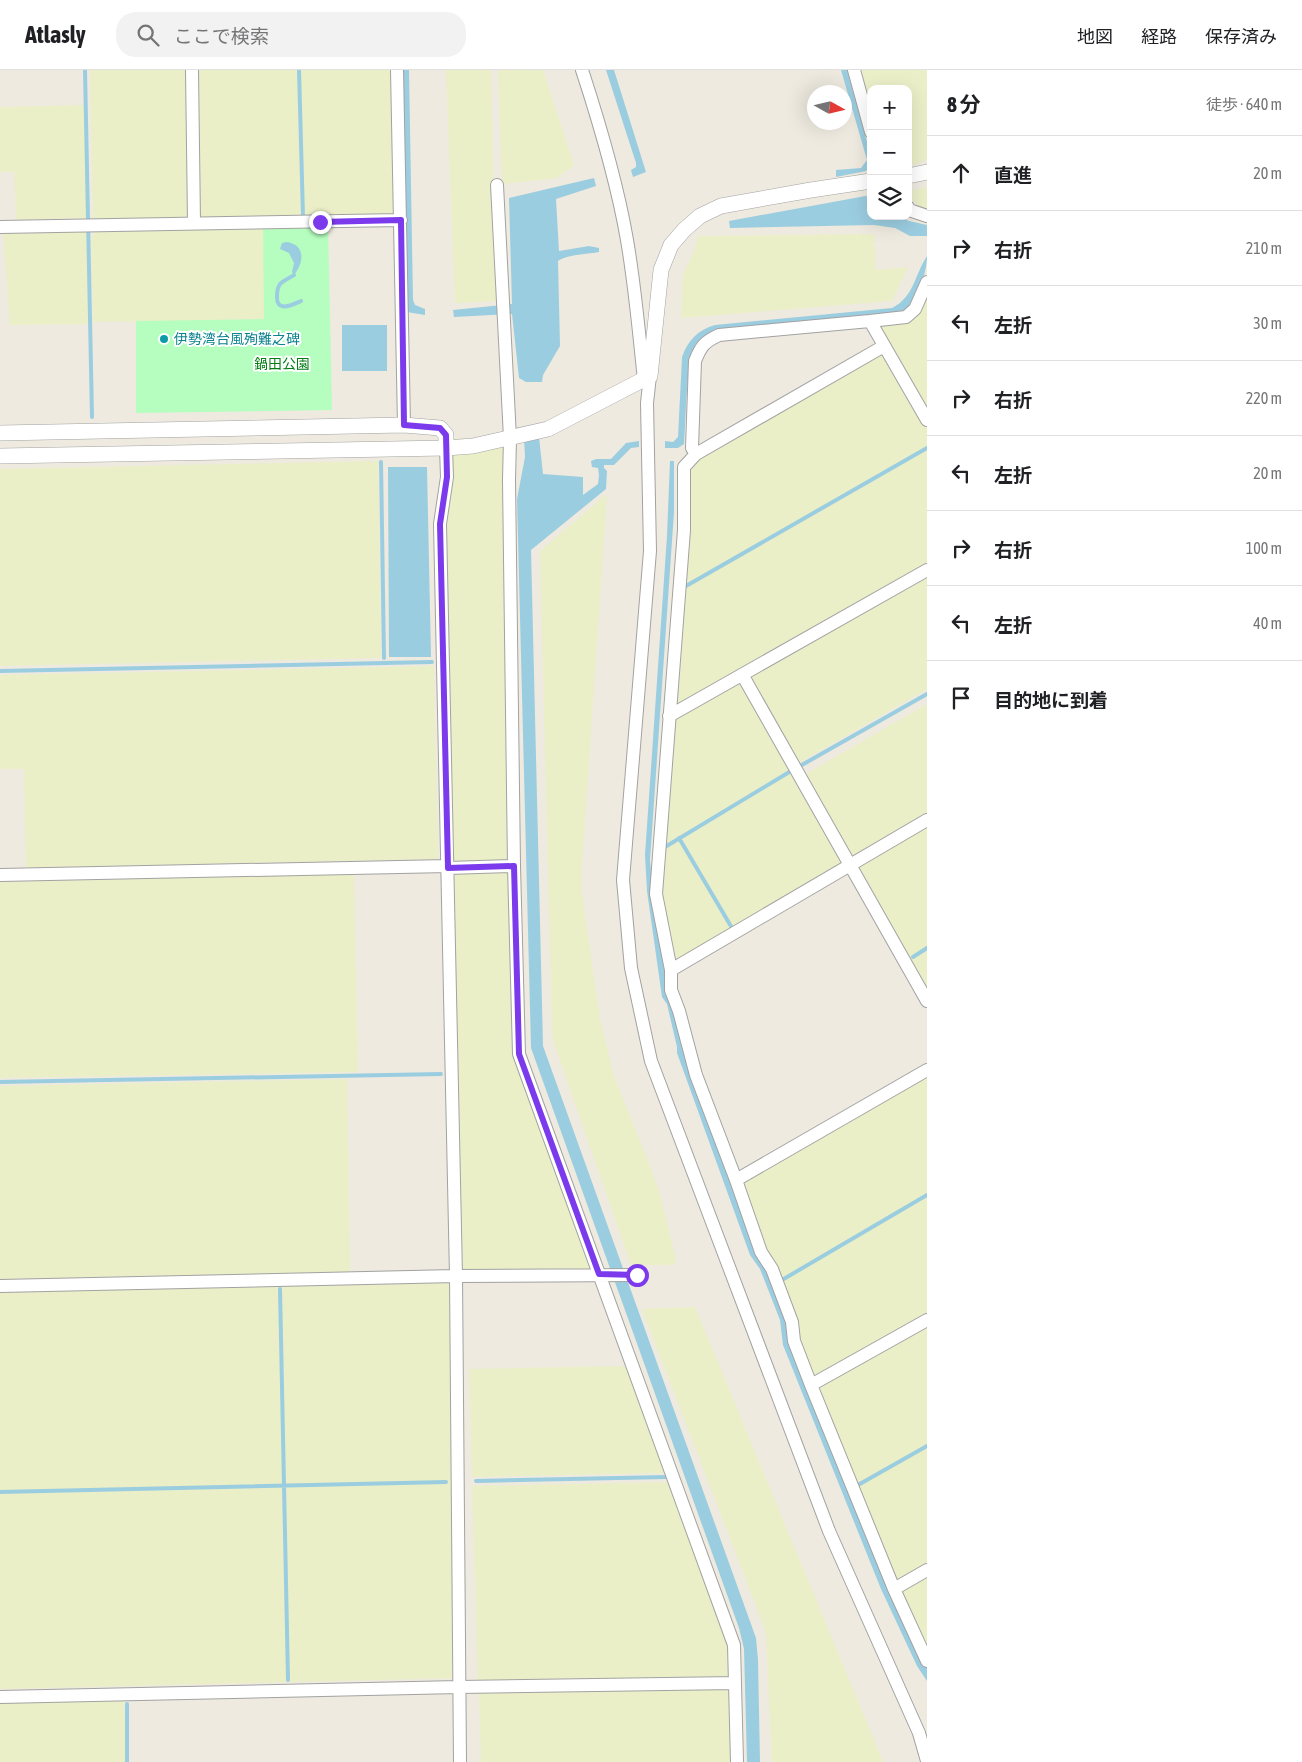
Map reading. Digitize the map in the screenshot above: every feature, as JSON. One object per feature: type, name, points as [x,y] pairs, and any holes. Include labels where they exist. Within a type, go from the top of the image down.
[{"type":"street","points":[[192,70],[194,222]]},
{"type":"street","points":[[398,70],[404,425]]},
{"type":"street","points":[[582,70],[610,165],[627,239],[647,378]]},
{"type":"street","points":[[854,70],[870,130]]},
{"type":"street","points":[[912,175],[927,172]]},
{"type":"street","points":[[867,182],[721,206],[700,216],[684,230],[671,245],[660,270],[647,378],[650,552],[622,880],[631,968],[651,1061],[829,1531],[919,1733],[927,1760]]},
{"type":"street","points":[[497,185],[502,310],[515,437],[509,480],[514,866],[519,1054],[732,1636],[734,1645],[737,1762]]},
{"type":"street","points":[[912,211],[927,216]]},
{"type":"street","points":[[0,227],[194,222],[401,220]]},
{"type":"street","points":[[696,454],[692,448],[695,361],[700,349],[707,341],[719,335],[906,317],[915,308],[927,282]]},
{"type":"street","points":[[870,321],[927,420]]},
{"type":"street","points":[[884,346],[696,454],[684,467],[684,530],[656,894],[671,970],[671,990],[679,1011],[696,1075],[761,1252],[772,1269],[792,1322],[794,1341],[811,1385],[894,1589],[927,1661]]},
{"type":"street","points":[[0,456],[473,446],[548,429],[647,378]]},
{"type":"street","points":[[0,433],[404,425],[440,428],[446,435],[447,477],[440,524],[456,1276],[460,1762]]},
{"type":"street","points":[[669,716],[743,676],[927,570]]},
{"type":"street","points":[[743,676],[927,1001]]},
{"type":"street","points":[[671,970],[927,820]]},
{"type":"street","points":[[0,875],[514,866]]},
{"type":"street","points":[[736,1180],[927,1070]]},
{"type":"street","points":[[0,1286],[456,1276],[637,1275]]},
{"type":"street","points":[[811,1385],[927,1320]]},
{"type":"street","points":[[894,1589],[927,1570]]},
{"type":"street","points":[[0,1697],[735,1683]]},
{"type":"green space","points":[[90,70],[189,70],[190,215],[187,219],[93,221]]},
{"type":"green space","points":[[196,70],[394,70],[397,212],[394,214],[204,219],[200,215]]},
{"type":"green space","points":[[446,70],[491,70],[496,301],[455,303]]},
{"type":"green space","points":[[498,70],[543,70],[574,165],[557,178],[502,184]]},
{"type":"green space","points":[[861,70],[927,70],[927,160],[912,165],[912,85],[867,85],[867,92]]},
{"type":"green space","points":[[86,105],[88,218],[16,220],[14,172],[0,172],[0,107]]},
{"type":"green space","points":[[927,187],[927,210],[923,210],[915,203],[912,198],[912,191]]},
{"type":"green space","name":"鍋田公園","points":[[328,225],[332,410],[136,413],[136,321],[264,319],[263,226]]},
{"type":"green space","points":[[263,226],[264,319],[93,322],[91,238],[97,229]]},
{"type":"green space","points":[[88,229],[90,324],[10,325],[3,230]]},
{"type":"green space","points":[[874,234],[876,270],[908,267],[892,301],[681,318],[683,275],[695,249],[698,236]]},
{"type":"green space","points":[[927,293],[927,414],[879,325]]},
{"type":"green space","points":[[884,353],[927,428],[927,566],[673,710],[687,475],[692,460]]},
{"type":"green space","points":[[456,438],[509,442],[514,1041],[592,1269],[589,1272],[463,1273],[444,443]]},
{"type":"green space","points":[[378,461],[381,658],[0,666],[0,469]]},
{"type":"green space","points":[[607,494],[582,865],[582,894],[600,1019],[614,1076],[660,1194],[676,1260],[675,1264],[671,1265],[631,1265],[554,1043],[552,1029],[540,551]]},
{"type":"green space","points":[[927,575],[927,689],[797,764],[748,675]]},
{"type":"green space","points":[[434,666],[438,859],[26,868],[24,769],[0,769],[0,675]]},
{"type":"green space","points":[[741,681],[843,861],[842,866],[677,962],[671,960],[660,894],[673,720]]},
{"type":"green space","points":[[927,704],[927,817],[852,859],[804,775]]},
{"type":"green space","points":[[927,825],[927,993],[855,867]]},
{"type":"green space","points":[[354,874],[358,1072],[0,1078],[0,882]]},
{"type":"green space","points":[[927,1075],[927,1315],[819,1377],[814,1376],[742,1187],[744,1180]]},
{"type":"green space","points":[[347,1079],[350,1272],[0,1279],[0,1086]]},
{"type":"green space","points":[[449,1283],[457,1678],[0,1689],[0,1292]]},
{"type":"green space","points":[[695,1307],[883,1762],[772,1762],[766,1632],[642,1309]]},
{"type":"green space","points":[[927,1324],[927,1566],[898,1582],[894,1581],[817,1388]]},
{"type":"green space","points":[[627,1366],[667,1473],[472,1477],[469,1369]]},
{"type":"green space","points":[[670,1482],[730,1646],[731,1678],[478,1681],[472,1486]]},
{"type":"green space","points":[[927,1575],[927,1654],[899,1591]]},
{"type":"green space","points":[[731,1688],[732,1762],[481,1762],[479,1692]]},
{"type":"green space","points":[[124,1700],[126,1762],[0,1762],[0,1702]]},
{"type":"water","points":[[402,70],[409,70],[413,300],[415,305],[425,309],[425,315],[407,312]]},
{"type":"water","points":[[606,70],[614,70],[646,172],[633,177],[631,170],[636,167],[636,163]]},
{"type":"water","points":[[841,70],[847,70],[851,85],[845,85]]},
{"type":"water","points":[[852,88],[867,142],[867,160],[852,108]]},
{"type":"water","points":[[867,160],[866,171],[836,177],[836,170],[861,168]]},
{"type":"water","points":[[594,178],[596,186],[556,199],[559,251],[589,246],[599,248],[599,252],[571,256],[558,261],[560,346],[543,375],[542,382],[526,382],[519,378],[512,314],[454,317],[453,310],[512,304],[509,198]]},
{"type":"water","points":[[867,196],[867,220],[907,220],[927,225],[927,236],[910,236],[895,228],[874,225],[730,228],[729,221]]},
{"type":"water","points":[[282,243],[292,243],[300,250],[300,265],[294,275],[292,272],[294,263],[289,253],[280,249]]},
{"type":"water","points":[[927,256],[920,288],[912,303],[901,313],[717,329],[702,337],[695,345],[690,364],[684,444],[678,448],[665,448],[665,441],[673,442],[678,437],[682,357],[694,336],[715,325],[892,308],[905,298]]},
{"type":"water","points":[[342,325],[387,325],[387,371],[342,371]]},
{"type":"water","points":[[524,437],[539,437],[543,474],[583,477],[583,495],[598,484],[598,468],[592,467],[591,461],[611,459],[626,443],[639,441],[639,447],[631,448],[614,465],[604,465],[607,471],[606,489],[531,550],[543,1046],[756,1638],[760,1762],[747,1762],[744,1649],[739,1628],[531,1048],[517,499],[525,457]]},
{"type":"water","points":[[670,461],[674,461],[674,512],[650,860],[653,897],[668,994],[685,1048],[684,1056],[733,1185],[927,1667],[927,1681],[917,1666],[881,1589],[783,1345],[780,1320],[760,1269],[750,1255],[677,1053],[667,1004],[662,997],[647,891],[645,855],[667,536]]},
{"type":"water","points":[[388,467],[427,467],[431,657],[389,657]]},
{"type":"waterway","points":[[85,70],[92,417]]},
{"type":"waterway","points":[[299,70],[303,216]]},
{"type":"waterway","points":[[294,275],[280,284],[277,291],[277,301],[282,306],[301,301]]},
{"type":"waterway","points":[[686,586],[927,448]]},
{"type":"waterway","points":[[381,462],[384,658]]},
{"type":"waterway","points":[[0,671],[432,662]]},
{"type":"waterway","points":[[800,766],[927,694]]},
{"type":"waterway","points":[[665,847],[791,771]]},
{"type":"waterway","points":[[679,838],[732,928]]},
{"type":"waterway","points":[[913,957],[927,948]]},
{"type":"waterway","points":[[0,1082],[441,1074]]},
{"type":"waterway","points":[[782,1280],[927,1195]]},
{"type":"waterway","points":[[280,1289],[288,1680]]},
{"type":"waterway","points":[[858,1485],[927,1446]]},
{"type":"waterway","points":[[476,1481],[667,1477]]},
{"type":"waterway","points":[[0,1492],[446,1482]]},
{"type":"waterway","points":[[127,1704],[127,1762]]},
{"type":"place","name":"伊勢湾台風殉難之碑","points":[[164,339]]},
{"type":"route","points":[[320,222],[401,220],[404,425],[440,428],[446,435],[447,477],[440,524],[448,868],[514,866],[519,1054],[599,1274],[637,1275]]}]
